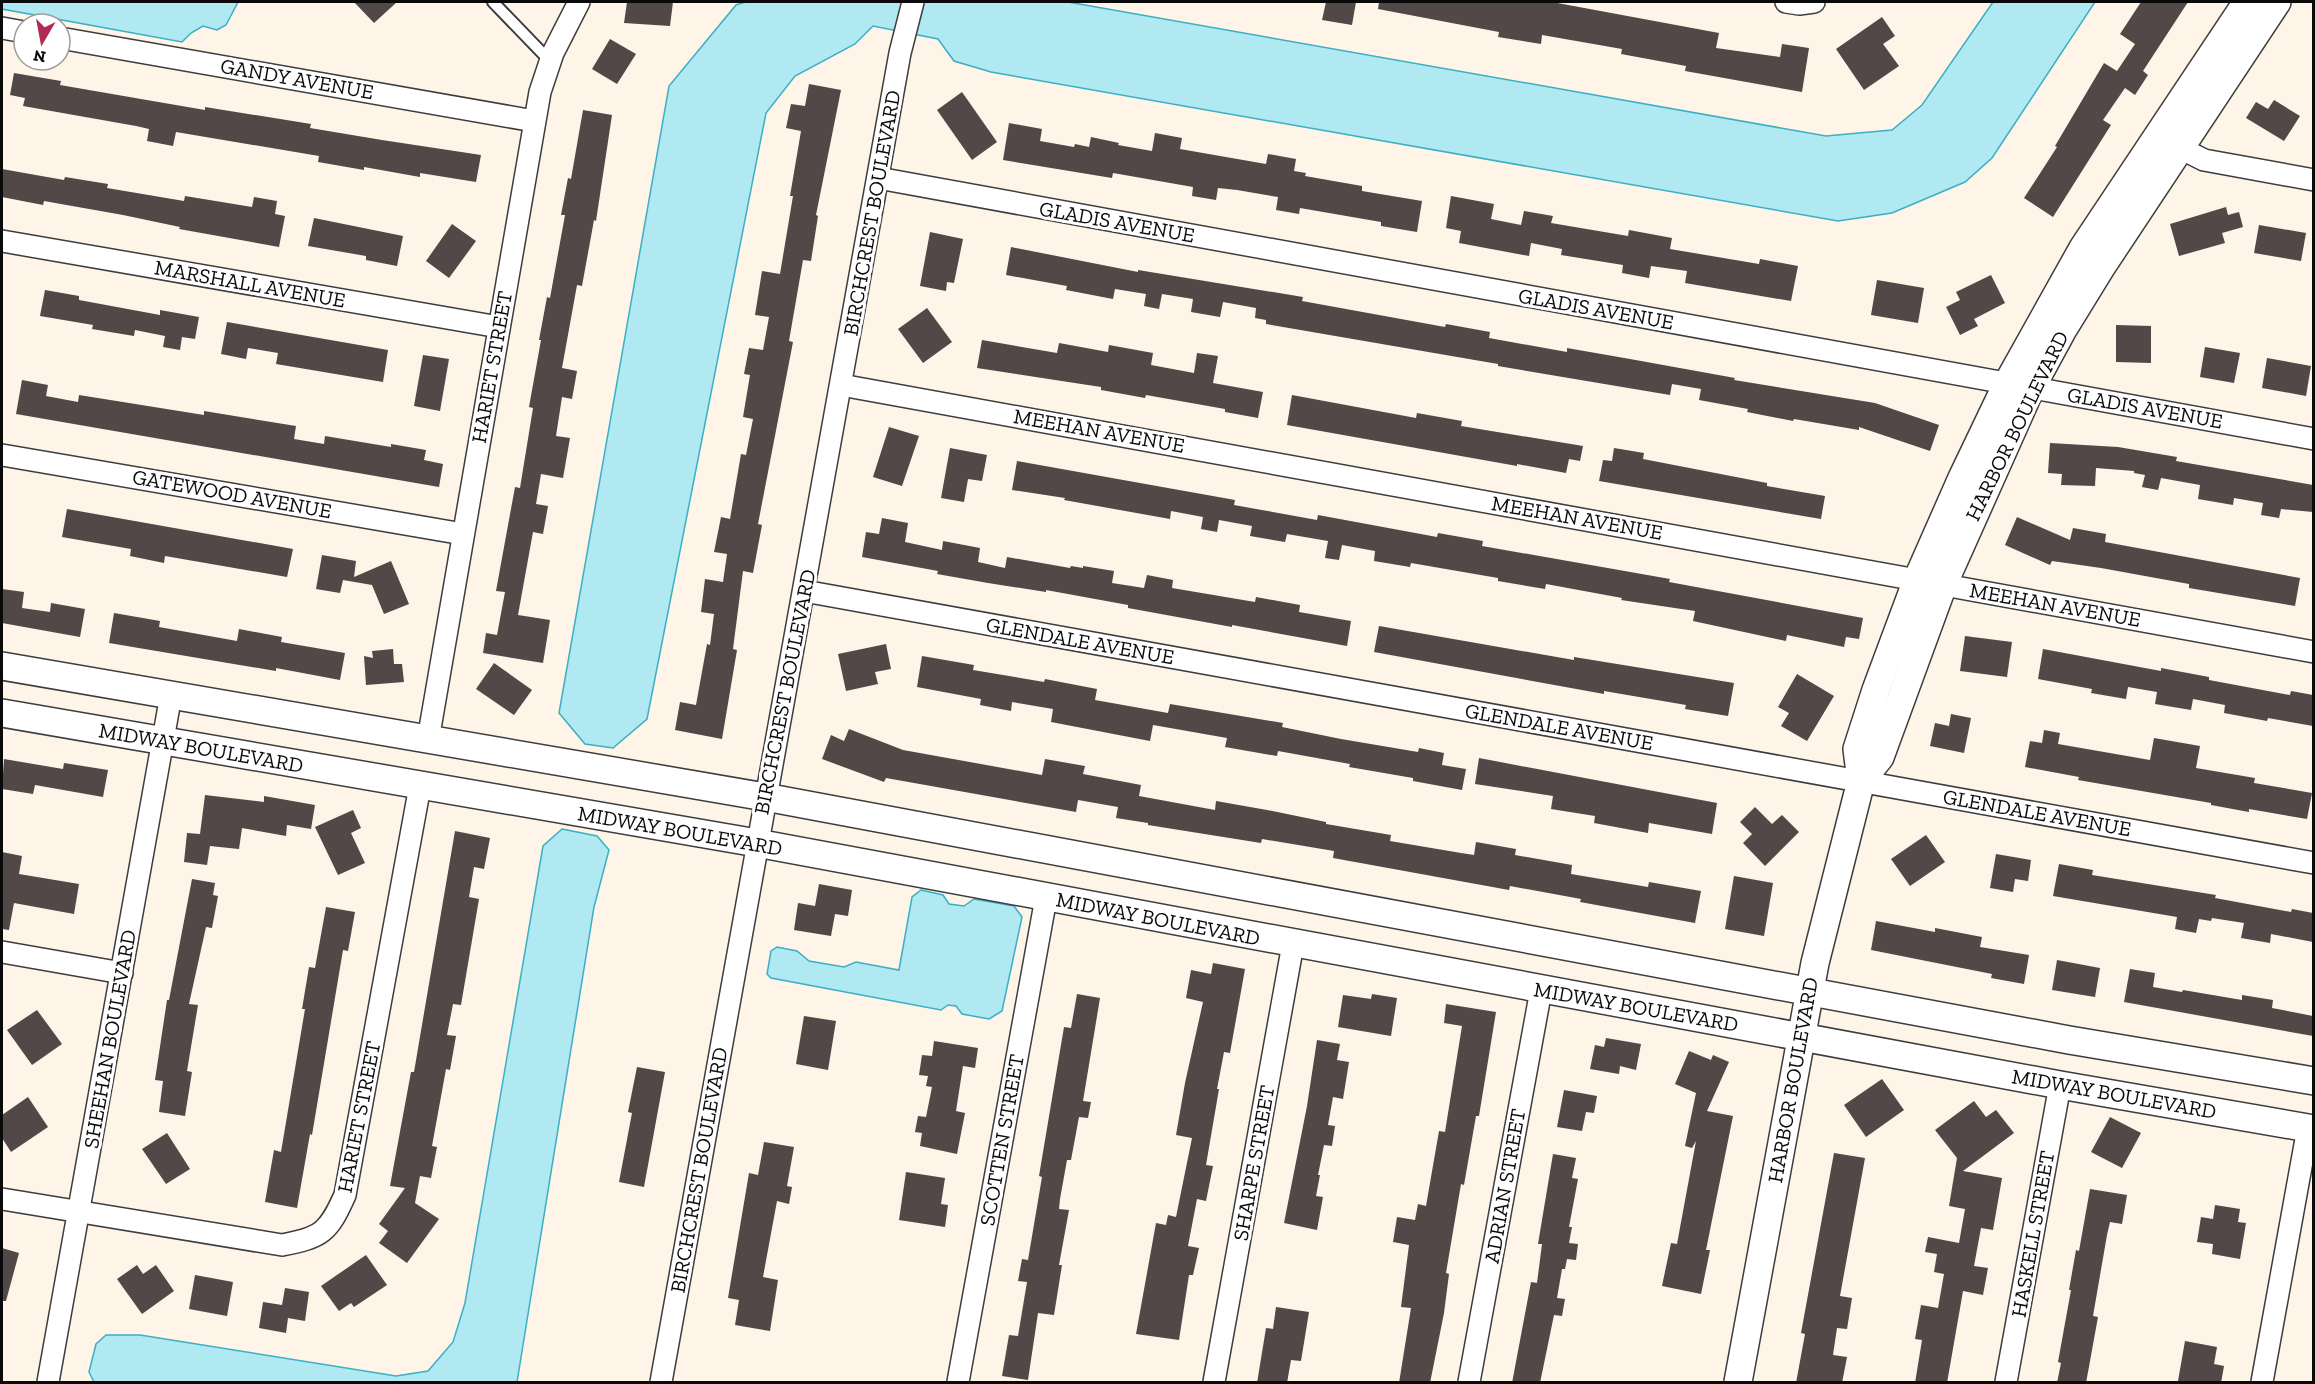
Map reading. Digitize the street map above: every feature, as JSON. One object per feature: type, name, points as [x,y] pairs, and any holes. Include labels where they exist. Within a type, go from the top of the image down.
[{"type":"street","name":"HARIET STREET","points":[[428,740],[534,121],[550,61],[567,21],[579,2]]},
{"type":"street","name":"BIRCHCREST BOULEVARD","points":[[661,1383],[900,53],[913,2]]},
{"type":"street","points":[[1786,2],[1799,4],[1814,2]]},
{"type":"street","name":"HARBOR BOULEVARD","points":[[2019,386],[2083,248],[2247,2]]},
{"type":"street","name":"HARBOR BOULEVARD","points":[[1738,1383],[1809,992],[1861,781],[1857,749],[1876,690],[1930,582],[1962,478],[2019,386],[2062,331],[2102,266],[2277,2]]},
{"type":"street","name":"GANDY AVENUE","points":[[72,40],[534,121]]},
{"type":"street","points":[[2153,143],[2180,148],[2204,160],[2313,180]]},
{"type":"street","name":"GLADIS AVENUE","points":[[878,178],[2313,439]]},
{"type":"street","name":"MARSHALL AVENUE","points":[[2,241],[499,327]]},
{"type":"street","name":"MEEHAN AVENUE","points":[[841,385],[2313,652]]},
{"type":"street","name":"GATEWOOD AVENUE","points":[[2,454],[463,534]]},
{"type":"street","name":"GLENDALE AVENUE","points":[[804,591],[2313,863]]},
{"type":"street","points":[[2,666],[765,797],[2069,1040],[2313,1081]]},
{"type":"street","name":"SHEEHAN BOULEVARD","points":[[48,1383],[171,695]]},
{"type":"street","name":"MIDWAY BOULEVARD","points":[[2,713],[757,843],[2060,1086],[2311,1128]]},
{"type":"street","name":"HARIET STREET","points":[[2,1199],[282,1245],[312,1239],[333,1221],[345,1195],[420,786]]},
{"type":"street","name":"SCOTTEN STREET","points":[[958,1383],[1046,898]]},
{"type":"street","name":"SHARPE STREET","points":[[1214,1383],[1293,944]]},
{"type":"street","points":[[2,952],[122,973]]},
{"type":"street","name":"ADRIAN STREET","points":[[1469,1383],[1541,990]]},
{"type":"street","name":"HASKELL STREET","points":[[2006,1383],[2060,1086]]},
{"type":"street","points":[[2262,1383],[2311,1128]]},
{"type":"lane","points":[[493,2],[550,61]]},
{"type":"water","points":[[2,2],[238,2],[226,25],[217,30],[203,26],[182,42],[72,22],[72,12],[18,12],[2,9]]},
{"type":"water","points":[[745,2],[1068,2],[1826,136],[1892,130],[1922,105],[1993,2],[2095,2],[1992,158],[1965,182],[1892,213],[1838,221],[991,72],[954,61],[938,39],[873,26],[855,44],[795,76],[766,113],[647,719],[613,748],[585,744],[559,713],[669,86],[736,5]]},
{"type":"water","points":[[562,829],[597,836],[609,850],[594,907],[517,1382],[94,1382],[89,1372],[96,1344],[106,1335],[140,1335],[396,1376],[428,1371],[453,1342],[465,1303],[543,846]]},
{"type":"water","points":[[921,890],[943,895],[949,904],[964,906],[974,899],[1014,906],[1022,917],[1002,1011],[989,1019],[962,1014],[956,1006],[948,1005],[941,1010],[771,978],[767,974],[771,951],[777,947],[797,951],[809,961],[844,967],[856,962],[899,970],[912,897]]},
{"type":"building","points":[[354,2],[397,2],[374,23]]},
{"type":"building","points":[[627,2],[673,2],[670,26],[624,23]]},
{"type":"building","points":[[1326,2],[1356,2],[1352,25],[1322,20]]},
{"type":"building","points":[[1379,2],[1552,2],[1719,33],[1716,48],[1780,57],[1782,44],[1809,48],[1802,92],[1685,71],[1686,66],[1621,54],[1622,49],[1542,35],[1541,44],[1498,37],[1499,32],[1378,9]]},
{"type":"building","points":[[2141,2],[2188,2],[2143,71],[2148,75],[2135,95],[2125,88],[2103,120],[2111,125],[2053,217],[2024,198],[2057,147],[2055,146],[2104,63],[2117,71],[2135,44],[2120,34]]},
{"type":"building","points":[[1882,17],[1895,36],[1883,44],[1899,66],[1864,90],[1836,49]]},
{"type":"building","points":[[610,39],[636,54],[617,84],[592,69]]},
{"type":"building","points":[[14,73],[61,81],[60,85],[205,110],[205,107],[311,124],[310,128],[481,155],[476,182],[420,173],[420,177],[364,167],[364,170],[318,162],[319,156],[176,132],[173,146],[147,141],[149,129],[23,106],[25,98],[10,95]]},
{"type":"building","points":[[809,84],[841,90],[816,215],[818,216],[811,261],[803,260],[789,341],[793,342],[758,524],[762,525],[753,573],[743,571],[733,649],[737,650],[722,739],[675,730],[680,702],[696,705],[707,644],[710,645],[714,614],[701,612],[705,579],[723,582],[727,554],[714,552],[721,517],[730,519],[741,454],[746,455],[753,419],[743,417],[750,375],[744,374],[749,348],[763,350],[769,317],[755,315],[762,271],[780,274],[793,196],[790,196],[801,131],[786,128],[791,104],[805,106]]},
{"type":"building","points":[[962,92],[997,142],[972,160],[937,110]]},
{"type":"building","points":[[2274,100],[2300,116],[2284,141],[2246,118],[2256,102],[2268,109]]},
{"type":"building","points":[[583,110],[612,115],[596,221],[594,220],[582,286],[577,285],[562,368],[577,371],[572,399],[562,397],[556,436],[570,438],[563,478],[541,474],[536,504],[548,506],[543,534],[533,532],[518,615],[550,620],[543,663],[483,653],[486,633],[497,635],[505,592],[496,591],[515,487],[520,488],[533,408],[529,407],[541,340],[539,340],[547,297],[550,298],[565,215],[561,215],[568,178],[571,179]]},
{"type":"building","points":[[1009,123],[1042,129],[1040,141],[1074,147],[1075,144],[1089,147],[1091,137],[1152,151],[1155,133],[1182,138],[1180,149],[1266,164],[1268,154],[1296,159],[1294,171],[1306,173],[1305,176],[1362,186],[1362,191],[1422,201],[1417,232],[1381,226],[1381,222],[1300,208],[1299,214],[1276,210],[1278,197],[1218,188],[1216,200],[1192,196],[1193,187],[1113,173],[1112,178],[1003,160]]},
{"type":"building","points":[[2,169],[64,180],[65,177],[108,184],[107,188],[184,201],[185,196],[252,207],[254,197],[277,201],[275,214],[285,216],[279,247],[179,229],[180,227],[123,215],[44,201],[43,205],[2,197]]},
{"type":"building","points":[[1451,196],[1494,204],[1491,219],[1521,225],[1524,211],[1553,216],[1551,223],[1628,236],[1629,230],[1672,238],[1670,249],[1759,264],[1760,259],[1798,266],[1791,301],[1685,283],[1687,271],[1651,266],[1649,278],[1622,273],[1623,265],[1561,255],[1562,249],[1531,243],[1529,256],[1459,243],[1461,231],[1446,228]]},
{"type":"building","points":[[2226,207],[2228,215],[2239,212],[2243,227],[2222,233],[2225,243],[2179,256],[2170,224]]},
{"type":"building","points":[[314,218],[403,236],[397,266],[366,260],[366,256],[308,246]]},
{"type":"building","points":[[452,224],[476,241],[449,278],[426,261]]},
{"type":"building","points":[[2259,225],[2306,233],[2301,261],[2254,253]]},
{"type":"building","points":[[930,232],[963,239],[954,283],[947,282],[946,291],[920,286]]},
{"type":"building","points":[[1011,247],[1138,272],[1138,270],[1303,297],[1302,301],[1445,327],[1446,324],[1490,332],[1489,338],[1567,352],[1567,348],[1735,378],[1734,380],[1875,403],[1939,425],[1930,451],[1859,427],[1859,430],[1794,419],[1793,421],[1747,412],[1748,409],[1699,400],[1701,389],[1672,384],[1670,395],[1266,324],[1266,320],[1255,318],[1256,308],[1223,302],[1220,317],[1191,312],[1193,299],[1162,294],[1159,309],[1144,306],[1146,294],[1115,289],[1113,299],[1066,290],[1067,286],[1006,275]]},
{"type":"building","points":[[1991,275],[2005,303],[1974,319],[1978,326],[1960,335],[1946,307],[1960,300],[1956,292]]},
{"type":"building","points":[[1877,280],[1924,288],[1918,323],[1871,315]]},
{"type":"building","points":[[45,290],[79,296],[79,300],[160,315],[160,310],[199,317],[195,339],[182,337],[180,350],[163,347],[165,336],[135,330],[134,336],[92,329],[93,325],[40,316]]},
{"type":"building","points":[[927,308],[952,342],[923,363],[898,329]]},
{"type":"building","points":[[227,322],[388,350],[383,382],[276,364],[278,353],[248,348],[246,359],[221,354]]},
{"type":"building","points":[[2116,325],[2151,326],[2151,363],[2116,362]]},
{"type":"building","points":[[982,340],[1057,353],[1059,343],[1108,352],[1109,345],[1153,353],[1151,365],[1194,373],[1197,353],[1218,356],[1213,383],[1263,392],[1258,418],[1225,412],[1225,409],[1146,395],[1145,398],[1101,390],[1101,387],[977,368]]},
{"type":"building","points":[[2205,347],[2240,353],[2234,383],[2200,377]]},
{"type":"building","points":[[423,355],[449,359],[440,411],[414,406]]},
{"type":"building","points":[[2267,358],[2311,366],[2306,396],[2262,388]]},
{"type":"building","points":[[22,380],[48,385],[46,396],[78,402],[79,395],[204,415],[204,411],[296,426],[294,439],[324,444],[325,436],[391,447],[391,444],[426,450],[424,460],[443,464],[439,487],[16,414]]},
{"type":"building","points":[[1292,395],[1416,418],[1417,413],[1462,421],[1461,426],[1583,446],[1580,461],[1569,459],[1566,473],[1287,425]]},
{"type":"building","points":[[889,427],[919,436],[902,486],[873,477]]},
{"type":"building","points":[[2050,443],[2118,447],[2177,457],[2176,461],[2313,485],[2313,512],[2281,509],[2279,518],[2261,515],[2263,503],[2234,498],[2233,505],[2198,499],[2200,485],[2161,478],[2158,490],[2142,487],[2145,475],[2134,473],[2134,471],[2096,468],[2095,486],[2061,485],[2062,474],[2048,473]]},
{"type":"building","points":[[950,448],[987,455],[982,481],[968,479],[964,502],[941,498]]},
{"type":"building","points":[[1614,448],[1644,453],[1643,459],[1825,496],[1821,519],[1599,481],[1603,460],[1612,461]]},
{"type":"building","points":[[1017,461],[1235,500],[1234,505],[1317,520],[1318,515],[1437,537],[1438,533],[1483,541],[1482,546],[1670,579],[1669,582],[1863,618],[1859,639],[1846,637],[1844,647],[1787,635],[1786,641],[1693,621],[1695,611],[1621,600],[1622,598],[1546,584],[1545,589],[1498,581],[1498,578],[1411,563],[1410,567],[1374,561],[1375,551],[1342,545],[1339,560],[1325,558],[1328,541],[1287,534],[1285,542],[1250,536],[1252,526],[1219,520],[1217,532],[1201,529],[1203,517],[1171,511],[1170,519],[1012,490]]},
{"type":"building","points":[[67,509],[293,549],[287,577],[165,556],[164,563],[130,556],[131,549],[62,537]]},
{"type":"building","points":[[2017,517],[2070,540],[2073,528],[2106,534],[2105,542],[2300,578],[2295,606],[2189,588],[2189,584],[2101,568],[2052,561],[2050,565],[2005,545]]},
{"type":"building","points":[[882,518],[908,523],[905,542],[942,550],[943,541],[980,548],[978,562],[1005,568],[1007,557],[1070,568],[1071,566],[1083,568],[1083,566],[1114,571],[1112,583],[1144,588],[1147,575],[1173,580],[1172,588],[1255,602],[1256,597],[1300,605],[1299,612],[1351,621],[1347,646],[1128,608],[1128,605],[1046,590],[1046,592],[937,574],[938,571],[862,557],[866,532],[879,534]]},
{"type":"building","points":[[322,555],[356,561],[354,577],[391,561],[409,604],[384,614],[372,585],[343,580],[340,593],[316,589]]},
{"type":"building","points":[[2,589],[24,592],[22,608],[50,612],[51,603],[85,609],[80,637],[2,623]]},
{"type":"building","points":[[114,613],[160,621],[159,627],[237,641],[239,629],[282,637],[281,642],[345,653],[340,680],[109,643]]},
{"type":"building","points":[[1379,626],[1574,660],[1574,657],[1734,683],[1728,716],[1685,709],[1686,705],[1604,691],[1604,694],[1374,652]]},
{"type":"building","points":[[1965,636],[2012,642],[2007,677],[1960,671]]},
{"type":"building","points":[[886,644],[891,669],[875,672],[878,684],[846,691],[838,654]]},
{"type":"building","points":[[393,649],[394,664],[402,664],[404,682],[366,685],[364,656],[373,658],[372,651]]},
{"type":"building","points":[[2043,649],[2161,671],[2161,668],[2209,677],[2209,680],[2290,695],[2291,691],[2313,695],[2313,726],[2224,713],[2225,705],[2193,699],[2191,710],[2155,704],[2157,692],[2128,687],[2126,699],[2091,693],[2092,689],[2038,679]]},
{"type":"building","points":[[922,656],[974,665],[973,670],[1044,682],[1045,679],[1097,689],[1095,700],[1168,713],[1170,704],[1283,723],[1282,727],[1341,739],[1418,752],[1419,748],[1444,753],[1442,765],[1466,769],[1462,790],[1413,781],[1413,778],[1349,767],[1350,764],[1278,751],[1277,756],[1225,747],[1227,738],[1153,725],[1150,741],[1051,722],[1053,709],[1012,702],[1011,711],[980,705],[981,699],[917,687]]},
{"type":"building","points":[[494,663],[532,690],[514,715],[476,689]]},
{"type":"building","points":[[1797,674],[1834,696],[1807,741],[1781,726],[1789,713],[1778,707]]},
{"type":"building","points":[[1951,714],[1971,718],[1964,753],[1930,746],[1935,723],[1949,726]]},
{"type":"building","points":[[849,729],[903,750],[1042,775],[1045,759],[1085,766],[1083,774],[1141,785],[1139,796],[1215,810],[1216,801],[1391,835],[1390,841],[1474,855],[1476,842],[1516,849],[1515,855],[1572,865],[1571,874],[1648,887],[1649,882],[1701,891],[1695,923],[1580,902],[1581,899],[1510,886],[1509,890],[1333,858],[1334,851],[1262,839],[1261,843],[1148,825],[1148,823],[1116,818],[1118,807],[1078,800],[1076,812],[886,778],[884,782],[822,759],[831,735],[844,741]]},
{"type":"building","points":[[2044,730],[2060,733],[2058,744],[2150,760],[2154,738],[2200,746],[2196,768],[2255,778],[2254,783],[2312,793],[2307,819],[2211,805],[2211,803],[2078,780],[2079,777],[2025,767],[2030,741],[2042,743]]},
{"type":"building","points":[[1479,758],[1717,803],[1712,834],[1649,823],[1648,833],[1594,823],[1595,816],[1551,809],[1553,796],[1475,784]]},
{"type":"building","points":[[4,759],[63,769],[64,763],[108,770],[103,797],[35,785],[33,794],[2,789]]},
{"type":"building","points":[[205,795],[264,802],[264,796],[315,805],[311,829],[287,825],[286,836],[242,828],[239,849],[210,846],[207,865],[184,862],[187,833],[200,834]]},
{"type":"building","points":[[1755,807],[1772,824],[1782,815],[1799,832],[1765,866],[1743,843],[1752,834],[1740,822]]},
{"type":"building","points":[[353,810],[361,828],[351,833],[365,863],[338,875],[315,827]]},
{"type":"building","points":[[455,831],[490,838],[484,869],[474,867],[469,897],[479,899],[461,1005],[453,1004],[447,1035],[456,1036],[450,1070],[446,1069],[432,1146],[437,1147],[431,1178],[420,1176],[415,1203],[439,1219],[407,1263],[379,1243],[388,1231],[379,1224],[405,1188],[390,1186],[411,1072],[414,1072]]},
{"type":"building","points":[[1926,835],[1945,862],[1910,886],[1891,859]]},
{"type":"building","points":[[2,852],[22,856],[19,874],[79,884],[74,914],[14,903],[9,930],[2,929]]},
{"type":"building","points":[[1996,854],[2031,860],[2028,881],[2015,879],[2013,892],[1990,888]]},
{"type":"building","points":[[2059,864],[2093,870],[2092,875],[2216,895],[2215,898],[2291,912],[2292,909],[2313,913],[2313,942],[2271,934],[2270,943],[2241,938],[2244,923],[2212,918],[2211,921],[2199,919],[2196,933],[2175,929],[2177,917],[2053,896]]},
{"type":"building","points":[[1734,876],[1773,883],[1764,936],[1725,929]]},
{"type":"building","points":[[192,879],[215,883],[213,895],[218,896],[212,928],[206,927],[189,1004],[198,1005],[187,1071],[192,1072],[185,1116],[159,1112],[163,1081],[155,1080],[167,1000],[169,1000]]},
{"type":"building","points":[[819,884],[852,890],[848,916],[835,914],[831,936],[794,930],[798,903],[815,906]]},
{"type":"building","points":[[326,907],[355,912],[348,951],[343,950],[312,1135],[310,1134],[297,1208],[265,1202],[274,1150],[281,1152],[305,1009],[302,1009],[309,967],[315,968]]},
{"type":"building","points":[[1876,921],[1935,932],[1935,928],[1982,937],[1980,947],[2029,955],[2024,984],[1991,978],[1992,974],[1871,950]]},
{"type":"building","points":[[2057,960],[2100,968],[2095,997],[2052,990]]},
{"type":"building","points":[[1213,963],[1245,969],[1230,1053],[1224,1052],[1217,1089],[1219,1089],[1206,1165],[1213,1166],[1206,1201],[1197,1199],[1188,1246],[1199,1248],[1193,1275],[1189,1275],[1179,1340],[1136,1334],[1156,1223],[1166,1225],[1168,1215],[1176,1217],[1192,1138],[1176,1135],[1203,1002],[1186,998],[1191,970],[1211,974]]},
{"type":"building","points":[[2130,969],[2155,973],[2153,987],[2242,1000],[2242,995],[2273,1000],[2272,1008],[2313,1016],[2313,1036],[2124,1002]]},
{"type":"building","points":[[1077,994],[1100,998],[1083,1101],[1091,1102],[1088,1118],[1079,1117],[1071,1160],[1067,1160],[1060,1199],[1059,1209],[1069,1210],[1059,1265],[1062,1265],[1054,1315],[1038,1313],[1028,1380],[1002,1376],[1009,1335],[1018,1336],[1027,1282],[1018,1281],[1022,1259],[1028,1260],[1042,1177],[1039,1176],[1064,1027],[1071,1028]]},
{"type":"building","points":[[1372,994],[1397,998],[1391,1036],[1338,1027],[1343,995],[1371,999]]},
{"type":"building","points":[[1446,1004],[1496,1012],[1479,1116],[1476,1116],[1464,1185],[1461,1184],[1446,1273],[1449,1274],[1444,1313],[1430,1383],[1399,1383],[1411,1308],[1401,1307],[1409,1245],[1393,1242],[1397,1217],[1415,1220],[1418,1204],[1426,1206],[1439,1131],[1445,1132],[1462,1026],[1444,1023]]},
{"type":"building","points":[[37,1010],[62,1044],[32,1065],[7,1030]]},
{"type":"building","points":[[804,1016],[836,1021],[828,1070],[796,1064]]},
{"type":"building","points":[[1606,1038],[1641,1044],[1636,1070],[1620,1066],[1619,1074],[1590,1069],[1595,1045],[1604,1047]]},
{"type":"building","points":[[1317,1040],[1340,1044],[1337,1060],[1349,1062],[1343,1099],[1333,1097],[1328,1125],[1335,1126],[1332,1146],[1324,1145],[1318,1175],[1320,1175],[1316,1196],[1323,1197],[1317,1230],[1284,1223],[1307,1106]]},
{"type":"building","points":[[934,1041],[978,1048],[975,1068],[963,1066],[956,1111],[965,1113],[957,1154],[920,1146],[922,1133],[915,1132],[918,1116],[926,1117],[932,1087],[926,1086],[928,1076],[919,1075],[922,1055],[932,1056]]},
{"type":"building","points":[[1689,1051],[1711,1060],[1713,1055],[1729,1062],[1707,1111],[1733,1116],[1706,1250],[1710,1250],[1701,1294],[1662,1286],[1671,1243],[1677,1244],[1696,1141],[1692,1148],[1685,1146],[1696,1093],[1675,1084]]},
{"type":"building","points":[[637,1067],[665,1072],[644,1187],[619,1182],[632,1113],[628,1112]]},
{"type":"building","points":[[1882,1079],[1904,1110],[1866,1137],[1844,1105]]},
{"type":"building","points":[[1564,1090],[1597,1096],[1594,1113],[1586,1112],[1582,1131],[1557,1127]]},
{"type":"building","points":[[28,1097],[48,1127],[11,1152],[2,1138],[2,1115]]},
{"type":"building","points":[[1974,1101],[1986,1117],[1996,1110],[2014,1133],[1963,1171],[2002,1178],[1993,1230],[1981,1228],[1974,1266],[1988,1268],[1983,1295],[1963,1291],[1947,1383],[1915,1383],[1922,1340],[1915,1339],[1921,1305],[1938,1308],[1944,1274],[1934,1272],[1937,1254],[1925,1252],[1928,1237],[1959,1243],[1965,1209],[1949,1206],[1957,1158],[1935,1130]]},
{"type":"building","points":[[2110,1117],[2141,1133],[2122,1168],[2091,1152]]},
{"type":"building","points":[[167,1133],[190,1169],[166,1184],[142,1149]]},
{"type":"building","points":[[764,1142],[794,1147],[787,1186],[792,1187],[789,1204],[777,1201],[763,1277],[778,1280],[770,1331],[735,1325],[739,1300],[728,1298],[749,1173],[758,1175]]},
{"type":"building","points":[[1834,1153],[1865,1158],[1840,1296],[1852,1298],[1847,1329],[1837,1328],[1833,1355],[1847,1357],[1842,1383],[1796,1383],[1805,1334],[1801,1333]]},
{"type":"building","points":[[1553,1154],[1576,1158],[1572,1178],[1578,1179],[1569,1227],[1572,1227],[1569,1243],[1578,1244],[1576,1260],[1567,1259],[1565,1269],[1562,1269],[1557,1298],[1565,1299],[1562,1316],[1554,1315],[1540,1383],[1512,1383],[1531,1282],[1537,1283],[1542,1244],[1538,1244]]},
{"type":"building","points":[[906,1172],[945,1178],[941,1204],[948,1205],[945,1227],[899,1220]]},
{"type":"building","points":[[2090,1189],[2127,1195],[2122,1224],[2110,1222],[2107,1235],[2093,1316],[2098,1317],[2086,1383],[2057,1383],[2061,1363],[2058,1362],[2071,1290],[2069,1290],[2076,1250],[2079,1251]]},
{"type":"building","points":[[2215,1205],[2240,1209],[2238,1222],[2246,1223],[2240,1259],[2212,1254],[2213,1244],[2197,1242],[2201,1217],[2213,1219]]},
{"type":"building","points":[[2,1248],[19,1253],[6,1301],[2,1301]]},
{"type":"building","points":[[366,1255],[387,1285],[354,1307],[351,1303],[339,1311],[321,1286]]},
{"type":"building","points":[[137,1265],[143,1274],[156,1265],[174,1291],[142,1314],[117,1279]]},
{"type":"building","points":[[195,1275],[233,1282],[227,1316],[189,1309]]},
{"type":"building","points":[[285,1288],[309,1292],[305,1321],[288,1318],[286,1333],[259,1328],[263,1302],[282,1305]]},
{"type":"building","points":[[1276,1307],[1309,1312],[1301,1361],[1291,1360],[1287,1383],[1257,1383],[1266,1328],[1273,1329]]},
{"type":"building","points":[[2185,1341],[2217,1347],[2214,1364],[2224,1366],[2221,1383],[2178,1381]]}]
